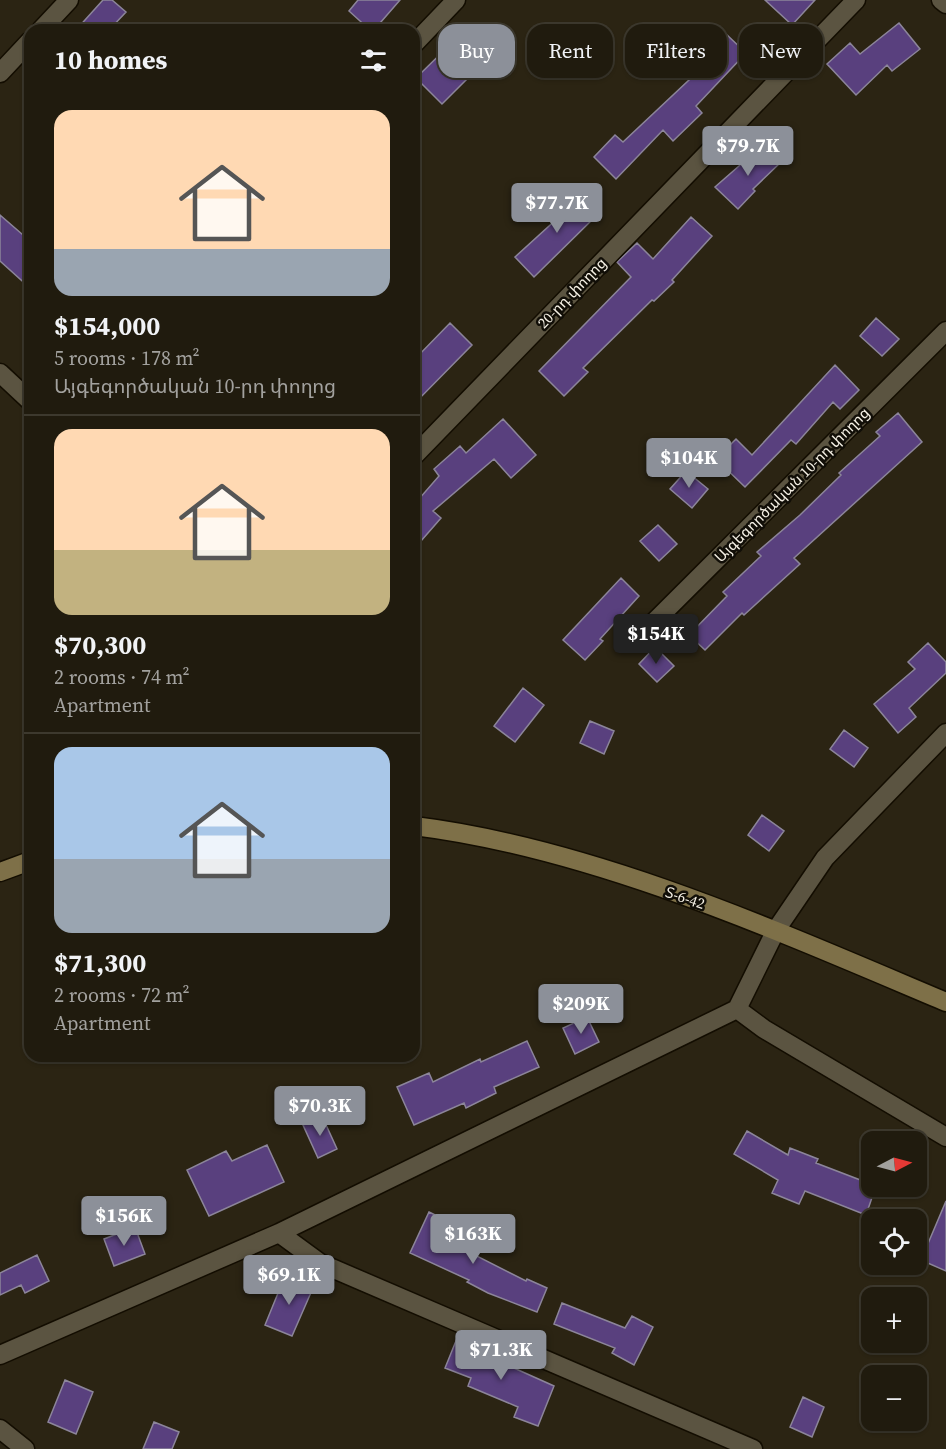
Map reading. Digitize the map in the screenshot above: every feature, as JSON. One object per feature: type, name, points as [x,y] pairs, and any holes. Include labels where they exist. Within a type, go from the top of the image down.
[{"type":"main road","name":"Տ-6-42","points":[[420,827],[456,831],[587,864],[776,930],[946,1002]]},
{"type":"main road","points":[[0,872],[24,863]]},
{"type":"street","points":[[47,24],[69,0]]},
{"type":"street","points":[[420,38],[456,0]]},
{"type":"street","name":"20-րդ փողոց","points":[[420,450],[856,0]]},
{"type":"street","points":[[941,0],[946,4]]},
{"type":"street","points":[[0,73],[24,47]]},
{"type":"street","name":"Այգեգործական 10-րդ փողոց","points":[[638,638],[946,331]]},
{"type":"street","points":[[0,373],[24,395]]},
{"type":"street","points":[[0,1355],[279,1233],[737,1010],[776,930],[825,858],[946,733]]},
{"type":"street","points":[[737,1010],[764,1029],[946,1137]]},
{"type":"street","points":[[279,1233],[320,1263],[753,1449]]},
{"type":"street","points":[[0,1429],[25,1449]]},
{"type":"building","points":[[103,0],[112,0],[126,12],[115,24],[81,24]]},
{"type":"building","points":[[358,0],[400,0],[379,24],[363,24],[349,11]]},
{"type":"building","points":[[765,0],[815,0],[791,24]]},
{"type":"building","points":[[899,23],[920,49],[892,71],[887,65],[856,95],[827,64],[850,43],[860,54]]},
{"type":"building","points":[[727,35],[739,46],[739,60],[727,73]]},
{"type":"building","points":[[438,56],[438,78],[464,78],[466,80],[442,104],[420,82],[420,74]]},
{"type":"building","points":[[691,78],[722,78],[696,106],[702,113],[673,141],[663,130],[616,179],[594,157],[615,135],[623,142]]},
{"type":"building","points":[[763,145],[780,163],[753,189],[755,191],[738,209],[715,187]]},
{"type":"building","points":[[574,191],[597,215],[534,277],[515,257],[560,216],[554,211]]},
{"type":"building","points":[[0,215],[24,236],[24,283],[0,261]]},
{"type":"building","points":[[691,217],[712,236],[672,280],[674,282],[654,301],[652,300],[583,368],[588,372],[564,396],[539,371],[631,277],[617,262],[637,243],[653,259]]},
{"type":"building","points":[[876,318],[899,339],[882,356],[860,336]]},
{"type":"building","points":[[450,323],[472,345],[420,398],[420,354]]},
{"type":"building","points":[[835,365],[859,390],[840,409],[833,402],[796,444],[791,440],[745,487],[716,459],[736,439],[752,455]]},
{"type":"building","points":[[898,413],[922,442],[794,558],[800,564],[744,615],[742,613],[705,650],[689,635],[727,596],[723,592],[761,556],[757,552],[841,475],[839,473],[880,436],[876,432]]},
{"type":"building","points":[[503,419],[536,455],[511,478],[494,459],[433,511],[441,518],[420,542],[420,498],[439,476],[434,469],[460,446],[466,453]]},
{"type":"building","points":[[686,471],[708,489],[692,508],[670,489]]},
{"type":"building","points":[[658,525],[677,544],[659,561],[640,541]]},
{"type":"building","points":[[621,578],[639,596],[600,639],[603,641],[585,660],[563,640]]},
{"type":"building","points":[[928,643],[946,662],[946,673],[909,708],[916,717],[898,733],[874,704],[915,669],[908,662]]},
{"type":"building","points":[[655,647],[674,666],[657,682],[639,664]]},
{"type":"building","points":[[523,688],[544,705],[515,742],[494,726]]},
{"type":"building","points":[[590,721],[614,731],[604,754],[580,743]]},
{"type":"building","points":[[844,730],[868,748],[854,767],[830,749]]},
{"type":"building","points":[[762,815],[784,831],[769,851],[748,835]]},
{"type":"building","points":[[587,1017],[599,1042],[575,1054],[563,1028]]},
{"type":"building","points":[[527,1041],[539,1067],[494,1087],[496,1093],[466,1108],[464,1103],[414,1125],[397,1087],[429,1073],[433,1082],[480,1059],[481,1062]]},
{"type":"building","points":[[322,1116],[337,1149],[318,1158],[303,1125]]},
{"type":"building","points":[[747,1131],[788,1155],[790,1148],[818,1159],[816,1163],[861,1180],[861,1197],[872,1197],[868,1209],[861,1209],[861,1213],[805,1191],[799,1204],[772,1193],[778,1180],[734,1154]]},
{"type":"building","points":[[267,1145],[284,1182],[209,1216],[187,1170],[226,1151],[232,1161]]},
{"type":"building","points":[[946,1201],[946,1271],[927,1263],[927,1246]]},
{"type":"building","points":[[429,1212],[458,1226],[451,1243],[526,1281],[527,1279],[547,1288],[537,1312],[488,1293],[467,1282],[469,1280],[410,1253]]},
{"type":"building","points":[[135,1227],[145,1254],[114,1266],[104,1239]]},
{"type":"building","points":[[37,1255],[49,1281],[25,1293],[21,1285],[0,1295],[0,1273]]},
{"type":"building","points":[[285,1276],[313,1288],[292,1336],[265,1325]]},
{"type":"building","points":[[562,1303],[625,1328],[632,1316],[653,1327],[634,1365],[612,1353],[615,1348],[554,1324]]},
{"type":"building","points":[[458,1336],[481,1346],[478,1352],[554,1386],[538,1426],[514,1417],[518,1407],[468,1386],[471,1378],[445,1368]]},
{"type":"building","points":[[65,1380],[93,1392],[76,1434],[48,1422]]},
{"type":"building","points":[[803,1397],[824,1407],[812,1437],[790,1427]]},
{"type":"building","points":[[154,1422],[179,1432],[172,1449],[143,1449]]}]
